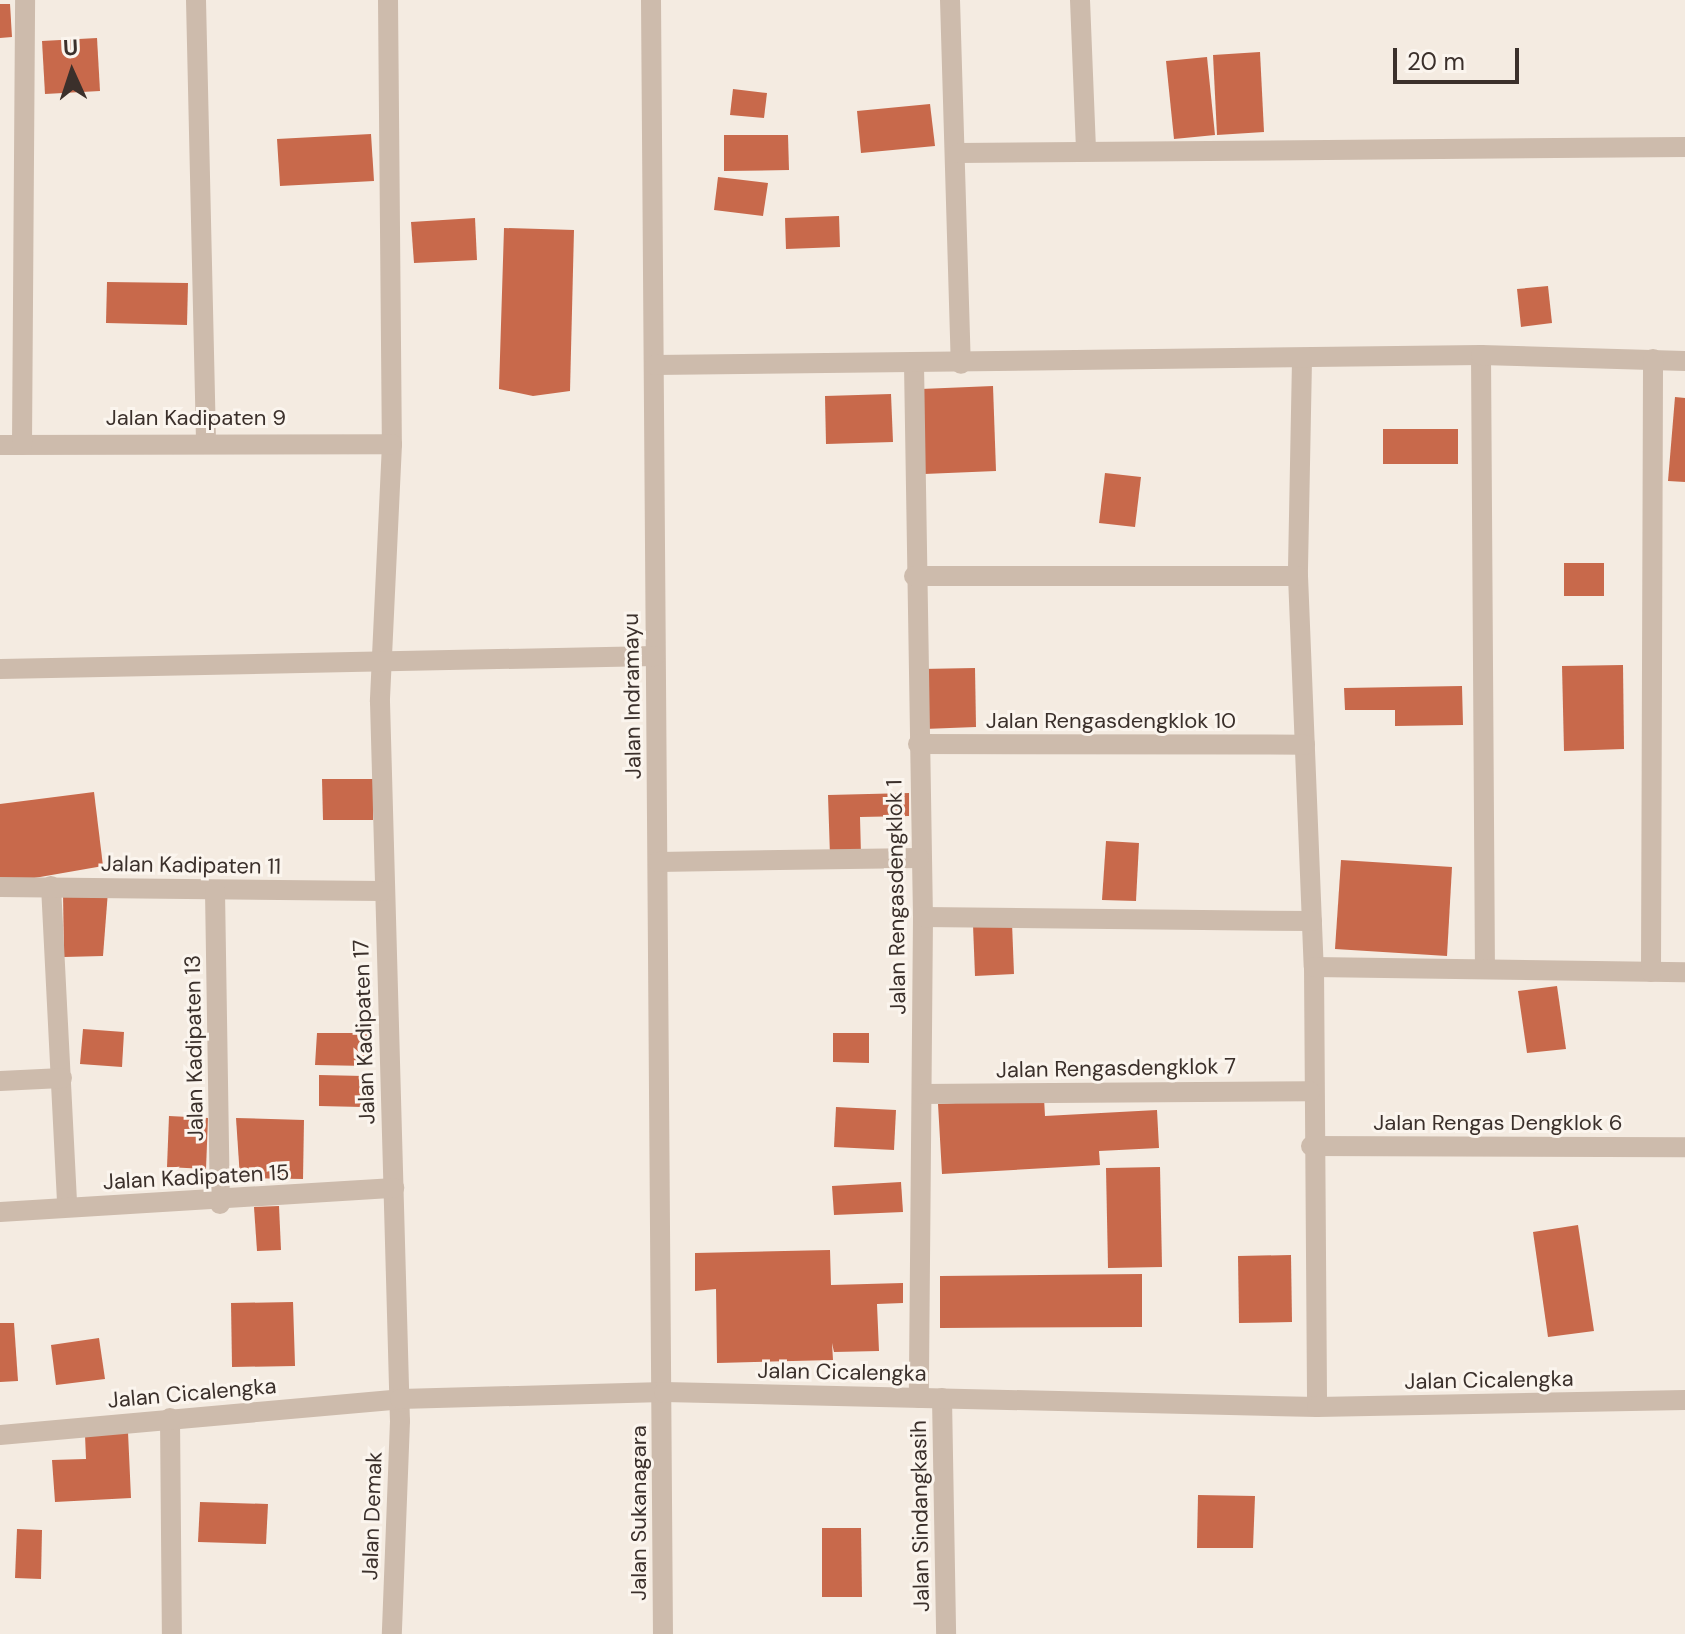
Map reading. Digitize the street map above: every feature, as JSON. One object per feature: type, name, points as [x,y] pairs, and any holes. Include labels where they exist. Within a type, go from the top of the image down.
[{"type":"street","points":[[22,445],[25,0]]},
{"type":"street","points":[[196,0],[206,440]]},
{"type":"street","name":"Jalan Kadipaten 17","points":[[388,0],[392,444],[382,662],[382,891],[400,1399]]},
{"type":"street","name":"Jalan Indramayu","points":[[651,0],[664,1392]]},
{"type":"street","points":[[950,0],[958,153],[961,364]]},
{"type":"street","points":[[1080,0],[1086,150]]},
{"type":"street","points":[[958,153],[1685,147]]},
{"type":"street","points":[[655,365],[1302,360],[1481,355],[1685,361]]},
{"type":"street","points":[[1481,355],[1485,969]]},
{"type":"street","points":[[1651,972],[1653,359]]},
{"type":"street","points":[[1302,360],[1298,576],[1314,967],[1310,1091],[1317,1407]]},
{"type":"street","name":"Jalan Rengasdengklok 1","points":[[914,364],[914,576],[919,858],[923,917],[919,1398]]},
{"type":"street","name":"Jalan Kadipaten 9","points":[[0,445],[206,440],[392,444]]},
{"type":"street","points":[[914,576],[1298,576]]},
{"type":"street","points":[[0,669],[655,656]]},
{"type":"street","name":"Jalan Rengasdengklok 10","points":[[918,744],[1305,745]]},
{"type":"street","points":[[658,862],[919,858]]},
{"type":"street","points":[[51,886],[67,1206]]},
{"type":"street","name":"Jalan Kadipaten 11","points":[[0,887],[382,891]]},
{"type":"street","name":"Jalan Kadipaten 13","points":[[215,891],[220,1204]]},
{"type":"street","points":[[923,917],[1312,921]]},
{"type":"street","points":[[1314,967],[1685,972]]},
{"type":"street","points":[[0,1081],[62,1078]]},
{"type":"street","name":"Jalan Rengasdengklok 7","points":[[922,1094],[1310,1091]]},
{"type":"street","name":"Jalan Rengas Dengklok 6","points":[[1311,1146],[1685,1147]]},
{"type":"street","name":"Jalan Kadipaten 15","points":[[0,1212],[67,1206],[220,1204],[394,1188]]},
{"type":"street","name":"Jalan Cicalengka","points":[[0,1435],[400,1399],[664,1392],[1317,1407],[1685,1400]]},
{"type":"street","name":"Jalan Sukanagara","points":[[663,1634],[664,1392]]},
{"type":"street","name":"Jalan Sindangkasih","points":[[942,1398],[946,1634]]},
{"type":"street","name":"Jalan Demak","points":[[392,1634],[400,1399]]},
{"type":"street","points":[[170,1418],[172,1634]]},
{"type":"building","points":[[0,4],[10,4],[12,37],[0,38]]},
{"type":"building","points":[[97,38],[100,91],[45,94],[42,41]]},
{"type":"building","points":[[1260,52],[1264,132],[1217,135],[1213,55]]},
{"type":"building","points":[[1207,57],[1215,135],[1174,139],[1166,61]]},
{"type":"building","points":[[733,89],[767,93],[764,118],[730,115]]},
{"type":"building","points":[[930,104],[935,146],[861,153],[857,111]]},
{"type":"building","points":[[371,134],[374,181],[280,186],[277,139]]},
{"type":"building","points":[[724,135],[788,135],[789,170],[724,171]]},
{"type":"building","points":[[718,177],[768,183],[763,216],[714,210]]},
{"type":"building","points":[[839,216],[840,247],[786,249],[785,218]]},
{"type":"building","points":[[475,218],[477,260],[414,263],[411,222]]},
{"type":"building","points":[[504,228],[574,230],[570,391],[533,396],[499,389]]},
{"type":"building","points":[[107,282],[188,283],[187,325],[106,323]]},
{"type":"building","points":[[1548,286],[1552,323],[1521,327],[1517,289]]},
{"type":"building","points":[[993,386],[996,471],[924,474],[921,389]]},
{"type":"building","points":[[891,394],[893,442],[826,444],[825,396]]},
{"type":"building","points":[[1675,397],[1685,398],[1685,482],[1668,481]]},
{"type":"building","points":[[1383,429],[1458,429],[1458,464],[1383,464]]},
{"type":"building","points":[[1105,473],[1141,477],[1135,527],[1099,523]]},
{"type":"building","points":[[1564,563],[1604,563],[1604,596],[1564,596]]},
{"type":"building","points":[[1623,665],[1624,749],[1564,751],[1562,666]]},
{"type":"building","points":[[975,668],[976,727],[924,729],[921,669]]},
{"type":"building","points":[[1462,686],[1463,725],[1395,726],[1395,710],[1345,710],[1344,688]]},
{"type":"building","points":[[322,779],[373,779],[373,820],[323,820]]},
{"type":"building","points":[[94,792],[103,866],[0,884],[0,804]]},
{"type":"building","points":[[909,793],[909,816],[860,817],[861,855],[830,856],[828,795]]},
{"type":"building","points":[[1106,841],[1139,843],[1136,901],[1102,900]]},
{"type":"building","points":[[1341,860],[1452,867],[1447,956],[1335,949]]},
{"type":"building","points":[[108,891],[103,956],[64,957],[63,892]]},
{"type":"building","points":[[1012,923],[1014,974],[975,976],[973,925]]},
{"type":"building","points":[[1557,986],[1566,1049],[1527,1053],[1518,991]]},
{"type":"building","points":[[83,1029],[124,1032],[122,1067],[80,1064]]},
{"type":"building","points":[[317,1033],[367,1033],[367,1066],[315,1065]]},
{"type":"building","points":[[833,1033],[869,1033],[869,1063],[833,1062]]},
{"type":"building","points":[[319,1075],[363,1076],[362,1107],[319,1106]]},
{"type":"building","points":[[1044,1098],[1045,1116],[1157,1110],[1159,1148],[1099,1151],[1100,1165],[942,1174],[938,1104]]},
{"type":"building","points":[[836,1107],[896,1110],[894,1150],[834,1147]]},
{"type":"building","points":[[169,1116],[208,1118],[206,1169],[167,1167]]},
{"type":"building","points":[[236,1118],[304,1120],[303,1179],[240,1178]]},
{"type":"building","points":[[1160,1167],[1162,1267],[1108,1268],[1106,1168]]},
{"type":"building","points":[[901,1182],[903,1212],[834,1215],[832,1186]]},
{"type":"building","points":[[279,1206],[281,1250],[257,1251],[254,1207]]},
{"type":"building","points":[[1578,1225],[1594,1331],[1548,1337],[1533,1232]]},
{"type":"building","points":[[830,1250],[831,1285],[903,1283],[903,1303],[877,1304],[879,1351],[834,1352],[832,1343],[833,1360],[717,1363],[716,1289],[695,1291],[695,1253]]},
{"type":"building","points":[[1291,1255],[1292,1322],[1239,1323],[1238,1256]]},
{"type":"building","points":[[1142,1274],[1142,1327],[940,1328],[940,1276]]},
{"type":"building","points":[[293,1302],[295,1366],[232,1367],[231,1303]]},
{"type":"building","points":[[0,1323],[14,1323],[18,1381],[0,1382]]},
{"type":"building","points":[[99,1338],[105,1379],[56,1385],[51,1345]]},
{"type":"building","points":[[128,1432],[131,1498],[55,1502],[52,1460],[86,1459],[85,1435]]},
{"type":"building","points":[[1198,1495],[1255,1496],[1253,1548],[1197,1548]]},
{"type":"building","points":[[200,1502],[268,1504],[266,1544],[198,1542]]},
{"type":"building","points":[[822,1528],[861,1528],[862,1597],[822,1597]]},
{"type":"building","points":[[17,1529],[42,1530],[41,1579],[15,1578]]}]
